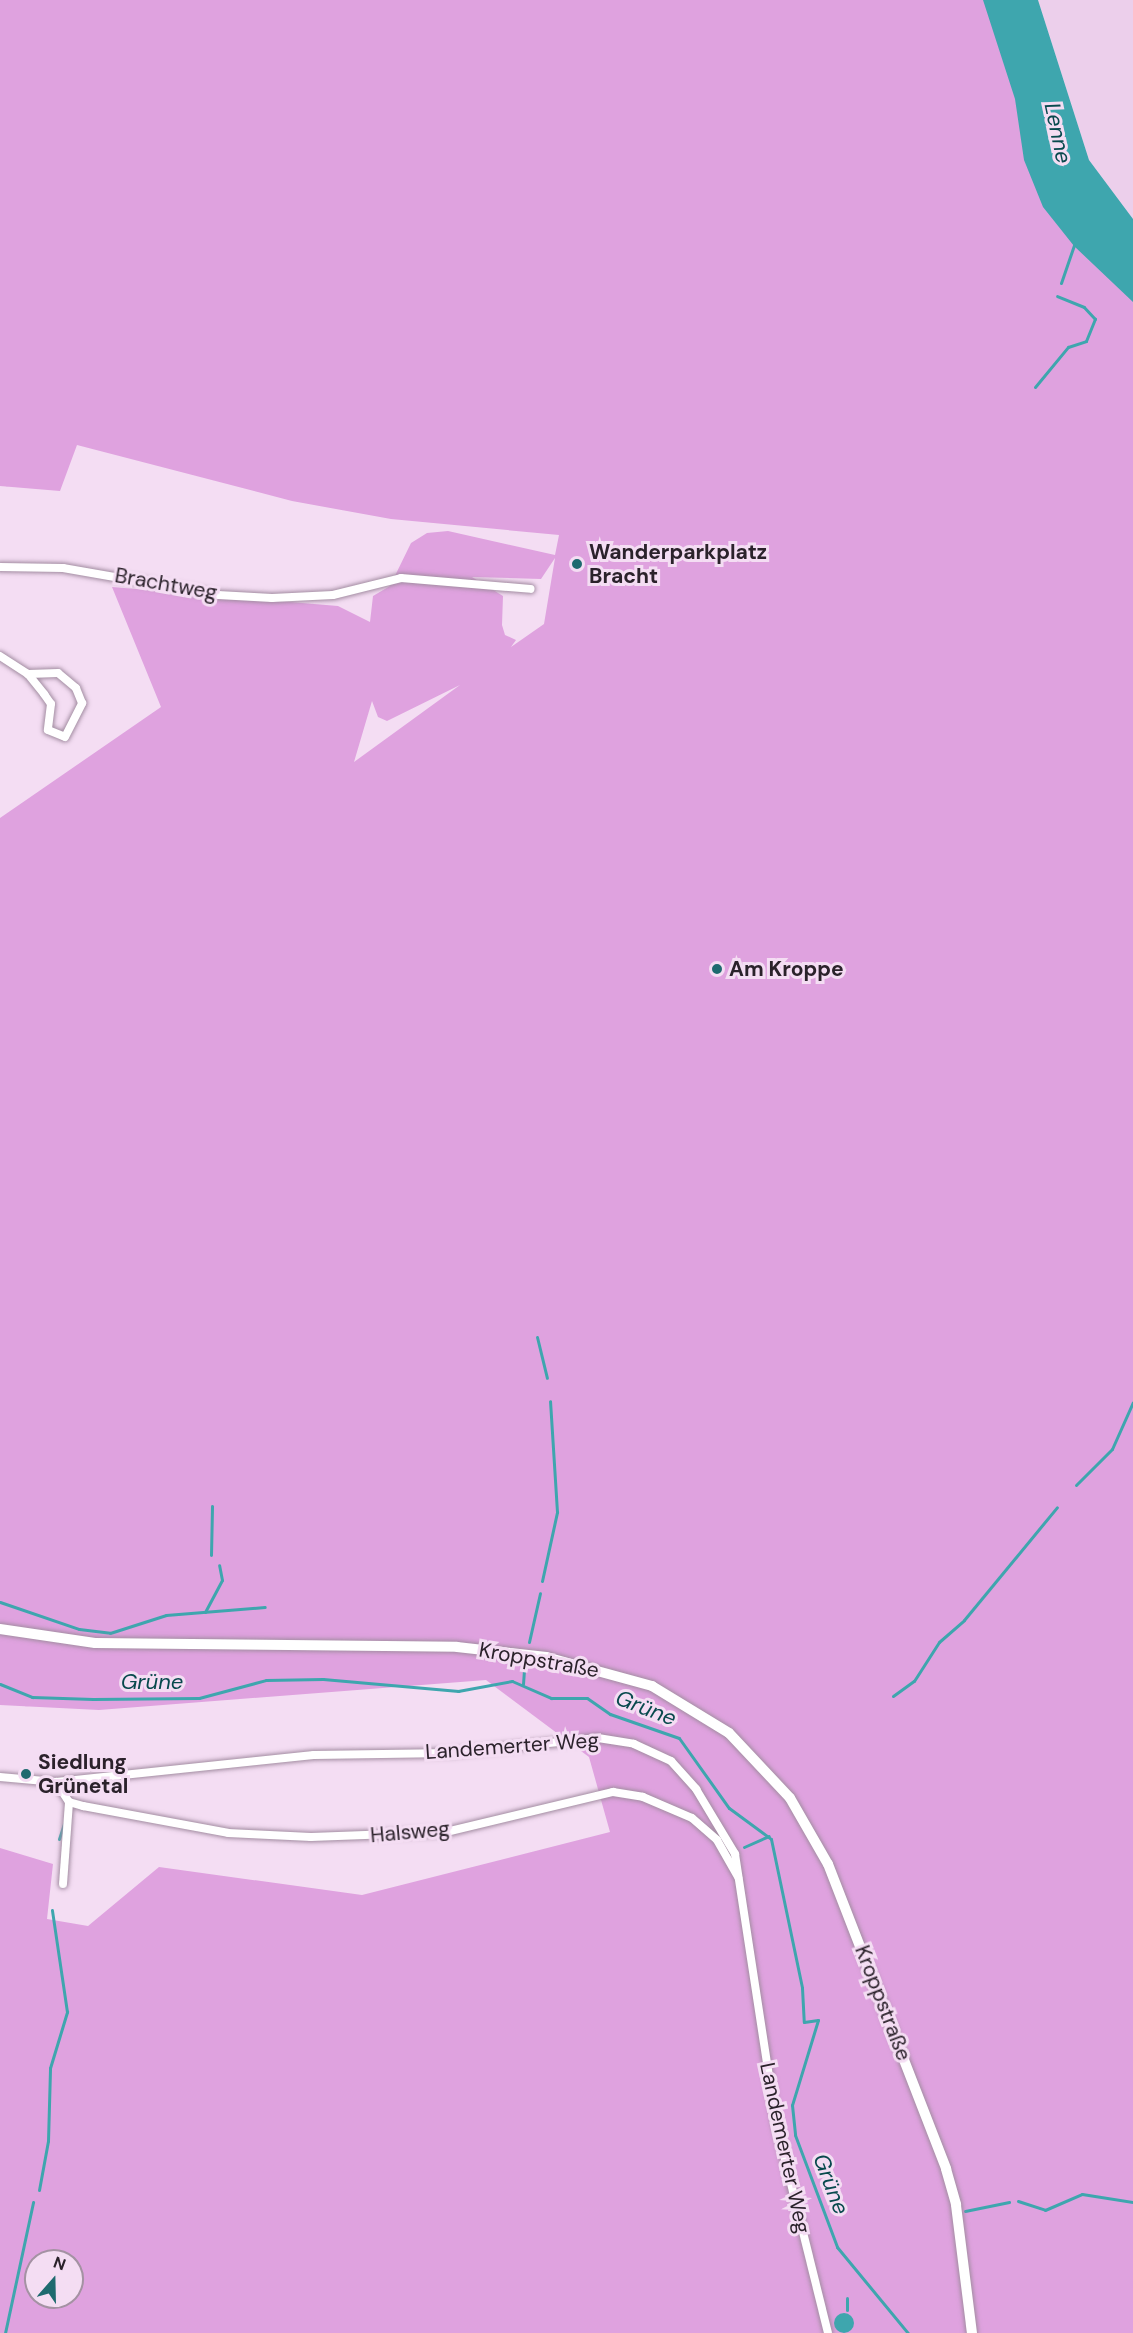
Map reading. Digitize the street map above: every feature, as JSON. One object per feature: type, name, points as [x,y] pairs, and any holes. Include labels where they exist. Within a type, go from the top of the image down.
[{"type":"street","name":"Brachtweg","points":[[0,567],[100,572],[218,595],[333,595],[377,582],[432,577],[531,589]]},
{"type":"street","points":[[0,656],[28,674],[51,704],[48,730],[65,737],[82,703],[76,688],[58,673],[28,674]]},
{"type":"street","name":"Kroppstraße","points":[[0,1629],[149,1646],[372,1645],[511,1652],[621,1675],[703,1714],[773,1776],[828,1864],[946,2169],[956,2205],[972,2333]]},
{"type":"street","name":"Landemerter Weg","points":[[0,1777],[56,1782],[314,1755],[621,1741],[649,1750],[683,1773],[732,1844],[778,2133],[828,2333]]},
{"type":"street","points":[[56,1782],[69,1802],[63,1884]]},
{"type":"street","name":"Halsweg","points":[[69,1802],[228,1833],[400,1836],[446,1832],[613,1792],[643,1797],[692,1818],[717,1840],[739,1878]]},
{"type":"shaded area","points":[[0,0],[1036,0],[1085,157],[1133,223],[1133,2333],[0,2333],[0,1848],[53,1864],[47,1919],[88,1926],[159,1867],[362,1895],[610,1832],[589,1757],[486,1680],[99,1710],[0,1705],[0,818],[161,707],[112,587],[338,606],[370,622],[373,596],[390,586],[411,543],[427,533],[448,531],[555,555],[559,535],[391,519],[292,501],[77,445],[60,491],[0,486]],"holes":[[[555,558],[544,624],[511,647],[516,640],[505,635],[502,625],[503,596],[472,577],[541,579]],[[460,685],[354,762],[372,701],[378,717],[387,721]]]},
{"type":"shaded area","points":[[1038,0],[1133,0],[1133,219],[1089,160]]},
{"type":"water","name":"Lenne","points":[[983,0],[1038,0],[1089,160],[1133,219],[1133,302],[1074,246],[1043,207],[1024,160],[1015,99]]},
{"type":"water","points":[[844,2313],[851,2316],[854,2323],[851,2330],[844,2333],[837,2330],[834,2323],[837,2316]]},
{"type":"waterway","points":[[1061,283],[1074,245]]},
{"type":"waterway","points":[[1035,387],[1068,347],[1086,341],[1095,319],[1084,307],[1057,296]]},
{"type":"waterway","points":[[537,1337],[547,1378]]},
{"type":"waterway","points":[[542,1581],[557,1512],[550,1401]]},
{"type":"waterway","points":[[1076,1485],[1112,1449],[1133,1402]]},
{"type":"waterway","points":[[211,1555],[212,1506]]},
{"type":"waterway","points":[[893,1696],[914,1681],[939,1642],[964,1620],[1057,1507]]},
{"type":"waterway","points":[[205,1612],[222,1580],[219,1565]]},
{"type":"waterway","points":[[529,1642],[540,1593]]},
{"type":"waterway","points":[[0,1602],[79,1629],[110,1633],[166,1615],[265,1607]]},
{"type":"waterway","points":[[523,1684],[524,1669]]},
{"type":"waterway","name":"Grüne","points":[[0,1684],[32,1697],[93,1699],[199,1698],[266,1680],[323,1679],[458,1691],[512,1681],[551,1698],[587,1698],[610,1714],[679,1738],[729,1808],[771,1839],[802,1988],[804,2022],[818,2020],[792,2105],[795,2135],[837,2247],[908,2333]]},
{"type":"waterway","points":[[59,1839],[64,1824]]},
{"type":"waterway","points":[[744,1847],[769,1836]]},
{"type":"waterway","points":[[39,2190],[48,2141],[50,2068],[67,2012],[52,1910]]},
{"type":"waterway","points":[[1018,2201],[1045,2210],[1082,2194],[1133,2202]]},
{"type":"waterway","points":[[5,2333],[33,2202]]},
{"type":"waterway","points":[[965,2211],[1009,2202]]},
{"type":"waterway","points":[[847,2298],[847,2310]]},
{"type":"place","name":"Wanderparkplatz Bracht","points":[[577,564]]},
{"type":"place","name":"Am Kroppe","points":[[717,969]]},
{"type":"place","name":"Siedlung Grünetal","points":[[26,1774]]}]
